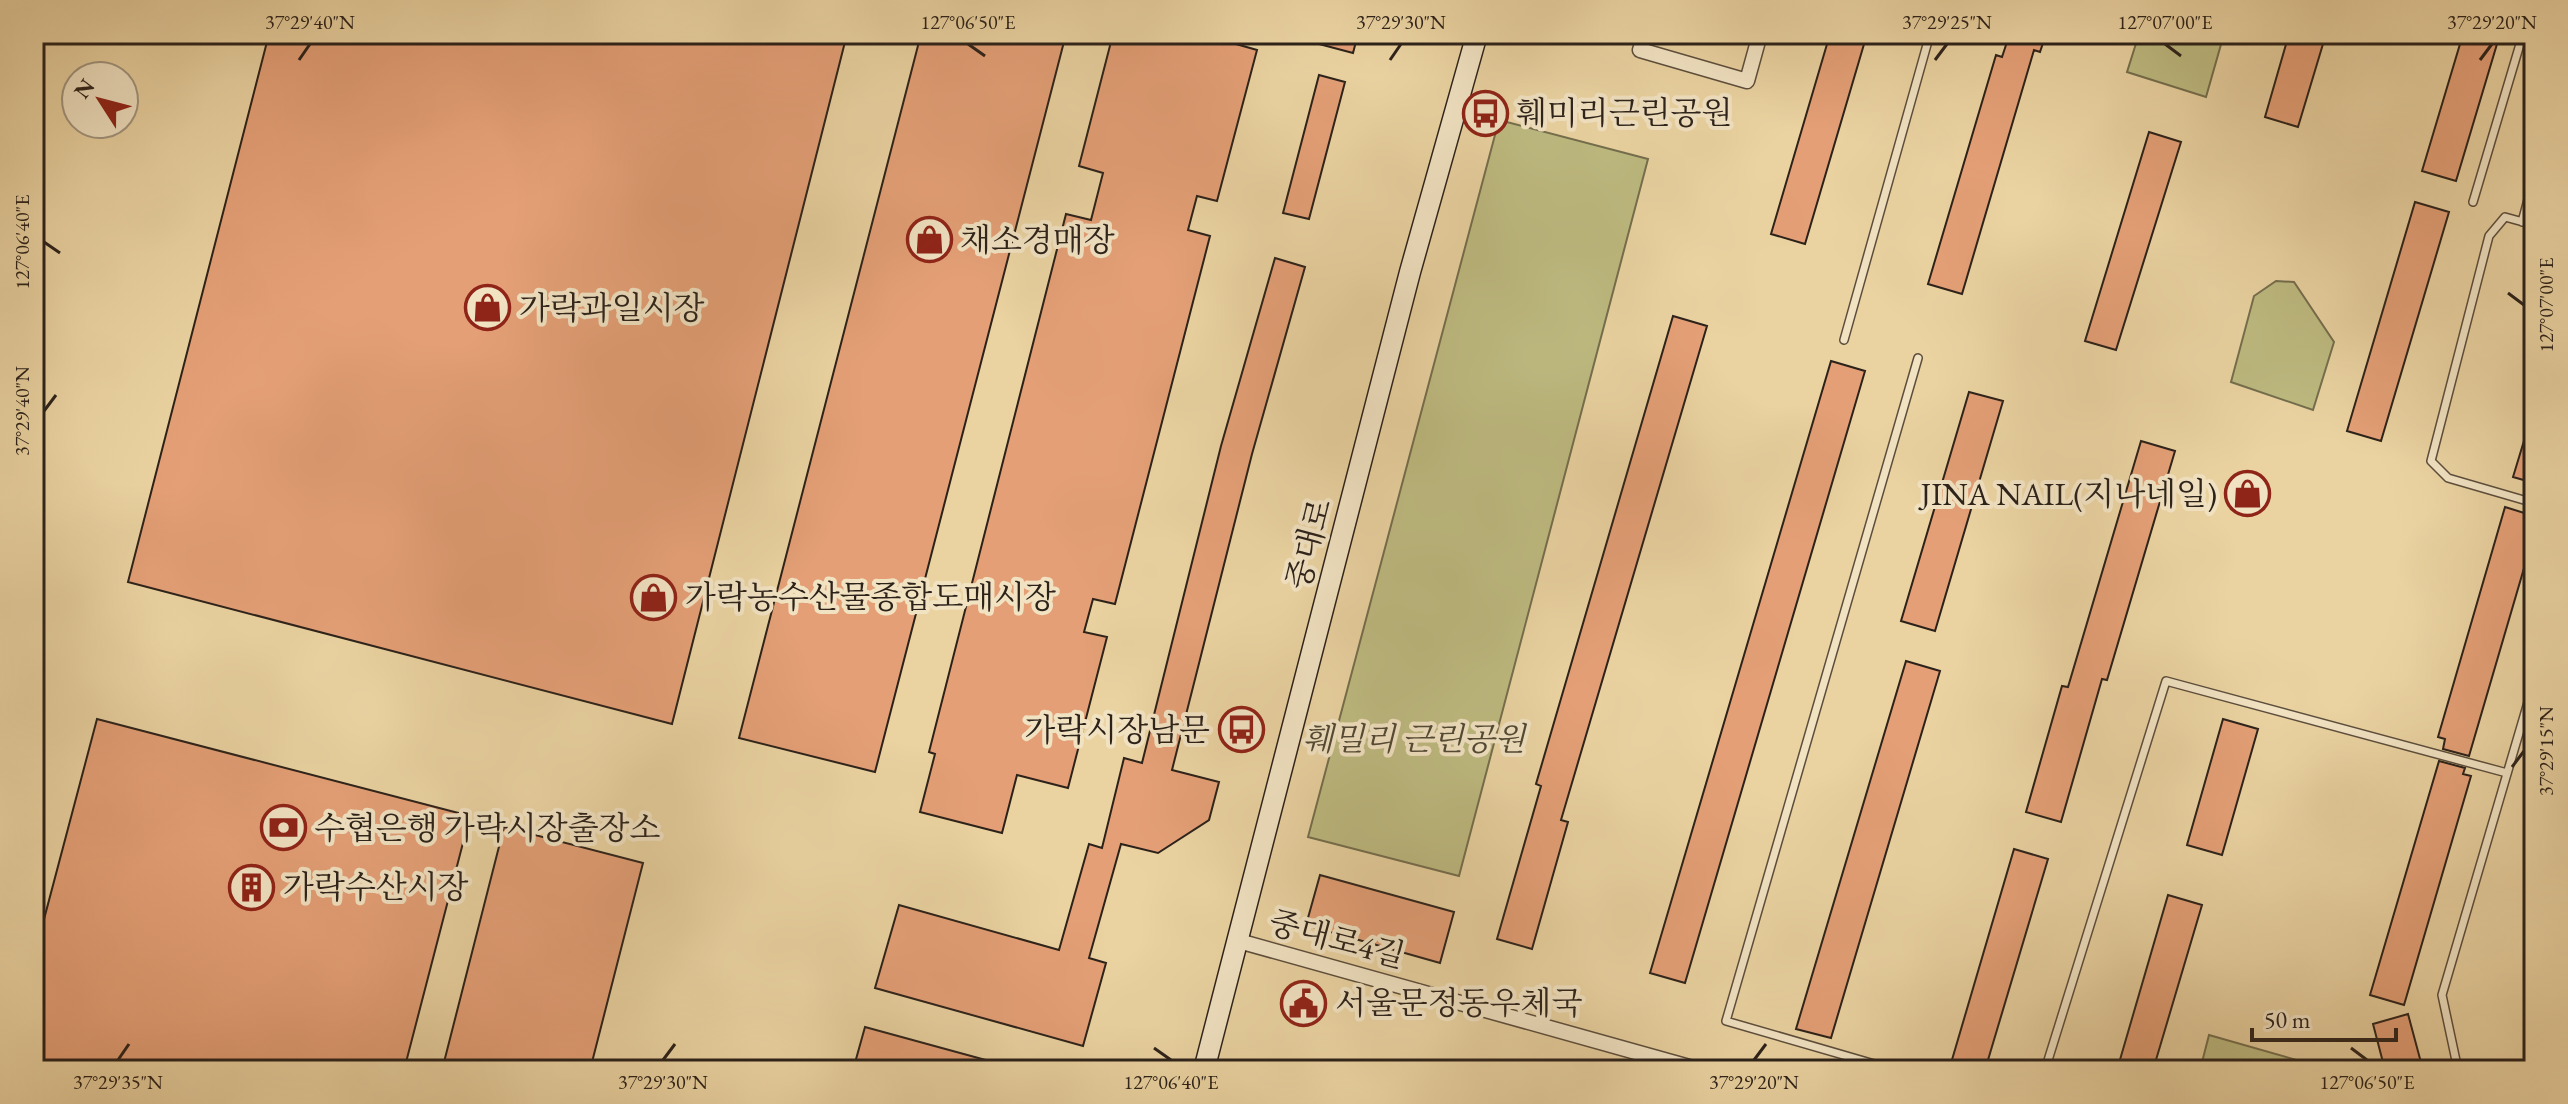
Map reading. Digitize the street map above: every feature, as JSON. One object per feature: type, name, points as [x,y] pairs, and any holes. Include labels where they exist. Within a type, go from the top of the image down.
[{"type":"main road","name":"중대로","points":[[1204,1070],[1235,940],[1477,34]]},
{"type":"street","points":[[1645,34],[1640,50],[1747,81],[1760,34]]},
{"type":"street","name":"중대로4길","points":[[1235,940],[1700,1070]]},
{"type":"lane","points":[[1844,340],[1930,34]]},
{"type":"lane","points":[[2473,202],[2523,34]]},
{"type":"lane","points":[[2522,222],[2534,177]]},
{"type":"lane","points":[[2534,225],[2505,217],[2489,236],[2431,461],[2448,478],[2534,503]]},
{"type":"lane","points":[[1895,1070],[1726,1021],[1918,358]]},
{"type":"lane","points":[[2045,1070],[2166,681],[2507,773]]},
{"type":"lane","points":[[2458,1070],[2442,995],[2534,682]]},
{"type":"lane","points":[[2534,995],[2529,1012],[2534,1047]]},
{"type":"green space","points":[[2139,34],[2224,34],[2206,97],[2127,72]]},
{"type":"green space","name":"훼밀리 근린공원","points":[[1499,120],[1648,159],[1459,876],[1308,837]]},
{"type":"green space","points":[[2276,281],[2294,282],[2334,342],[2313,410],[2231,382],[2254,296]]},
{"type":"green space","points":[[2209,1035],[2321,1067],[2320,1070],[2200,1070]]},
{"type":"building","name":"가락과일시장","points":[[269,34],[847,34],[672,724],[128,582]]},
{"type":"building","points":[[921,34],[1066,34],[875,772],[739,738]]},
{"type":"building","points":[[1113,34],[1239,34],[1236,44],[1257,50],[1217,201],[1197,196],[1188,230],[1210,236],[1115,604],[1093,599],[1084,632],[1107,637],[1068,788],[1017,775],[1002,833],[920,812],[935,754],[929,752],[1066,214],[1091,220],[1103,173],[1079,166]]},
{"type":"building","points":[[1300,34],[1358,34],[1353,53],[1300,39]]},
{"type":"building","points":[[1830,34],[1867,34],[1805,244],[1771,234]]},
{"type":"building","points":[[1994,34],[2046,34],[2040,52],[2034,50],[1962,294],[1928,284],[1996,55],[2002,57],[2007,42],[1994,38]]},
{"type":"building","points":[[2289,34],[2326,34],[2298,127],[2265,117]]},
{"type":"building","points":[[2463,34],[2500,34],[2456,181],[2422,171]]},
{"type":"building","points":[[1319,75],[1345,82],[1309,219],[1283,213]]},
{"type":"building","points":[[2149,132],[2181,142],[2116,350],[2085,341]]},
{"type":"building","points":[[2415,202],[2449,212],[2381,441],[2347,431]]},
{"type":"building","points":[[1275,258],[1305,267],[1252,454],[1172,770],[1219,782],[1209,820],[1158,853],[1121,844],[1089,958],[1106,963],[1083,1046],[875,988],[899,905],[1059,950],[1089,844],[1102,848],[1124,758],[1142,763],[1221,446]]},
{"type":"building","points":[[1673,316],[1707,326],[1561,820],[1568,822],[1532,949],[1497,939],[1541,786],[1536,784]]},
{"type":"building","points":[[1831,361],[1865,371],[1685,983],[1650,973]]},
{"type":"building","points":[[1969,392],[2003,401],[1935,631],[1901,621]]},
{"type":"building","points":[[2530,421],[2534,421],[2534,483],[2513,477]]},
{"type":"building","points":[[2141,441],[2175,451],[2107,680],[2102,679],[2061,822],[2026,812],[2062,686],[2068,687]]},
{"type":"building","points":[[2505,507],[2534,516],[2534,534],[2469,756],[2443,749],[2445,739],[2438,737]]},
{"type":"building","points":[[1906,661],[1940,671],[1831,1038],[1796,1029]]},
{"type":"building","name":"가락수산시장","points":[[97,719],[470,816],[404,1070],[34,1070],[34,957]]},
{"type":"building","points":[[2223,719],[2258,729],[2222,855],[2187,845]]},
{"type":"building","points":[[2439,761],[2465,768],[2463,774],[2471,776],[2404,1005],[2370,995]]},
{"type":"building","points":[[504,827],[643,863],[590,1070],[442,1070]]},
{"type":"building","points":[[2014,849],[2048,859],[1985,1070],[1949,1070]]},
{"type":"building","points":[[1320,875],[1454,912],[1440,963],[1306,925]]},
{"type":"building","points":[[2168,895],[2202,905],[2153,1070],[2117,1070]]},
{"type":"building","points":[[2408,1014],[2423,1070],[2385,1070],[2373,1024]]},
{"type":"building","points":[[865,1027],[1004,1065],[1003,1070],[853,1070]]},
{"type":"place","name":"훼미리근린공원","points":[[1485,113]]},
{"type":"place","name":"채소경매장","points":[[929,240]]},
{"type":"place","name":"가락과일시장","points":[[488,308]]},
{"type":"place","name":"JINA NAIL(지나네일)","points":[[2248,494]]},
{"type":"place","name":"가락농수산물종합도매시장","points":[[654,597]]},
{"type":"place","name":"가락시장남문","points":[[1241,730]]},
{"type":"place","name":"수협은행 가락시장출장소","points":[[283,828]]},
{"type":"place","name":"가락수산시장","points":[[252,887]]},
{"type":"place","name":"서울문정동우체국","points":[[1304,1003]]}]
